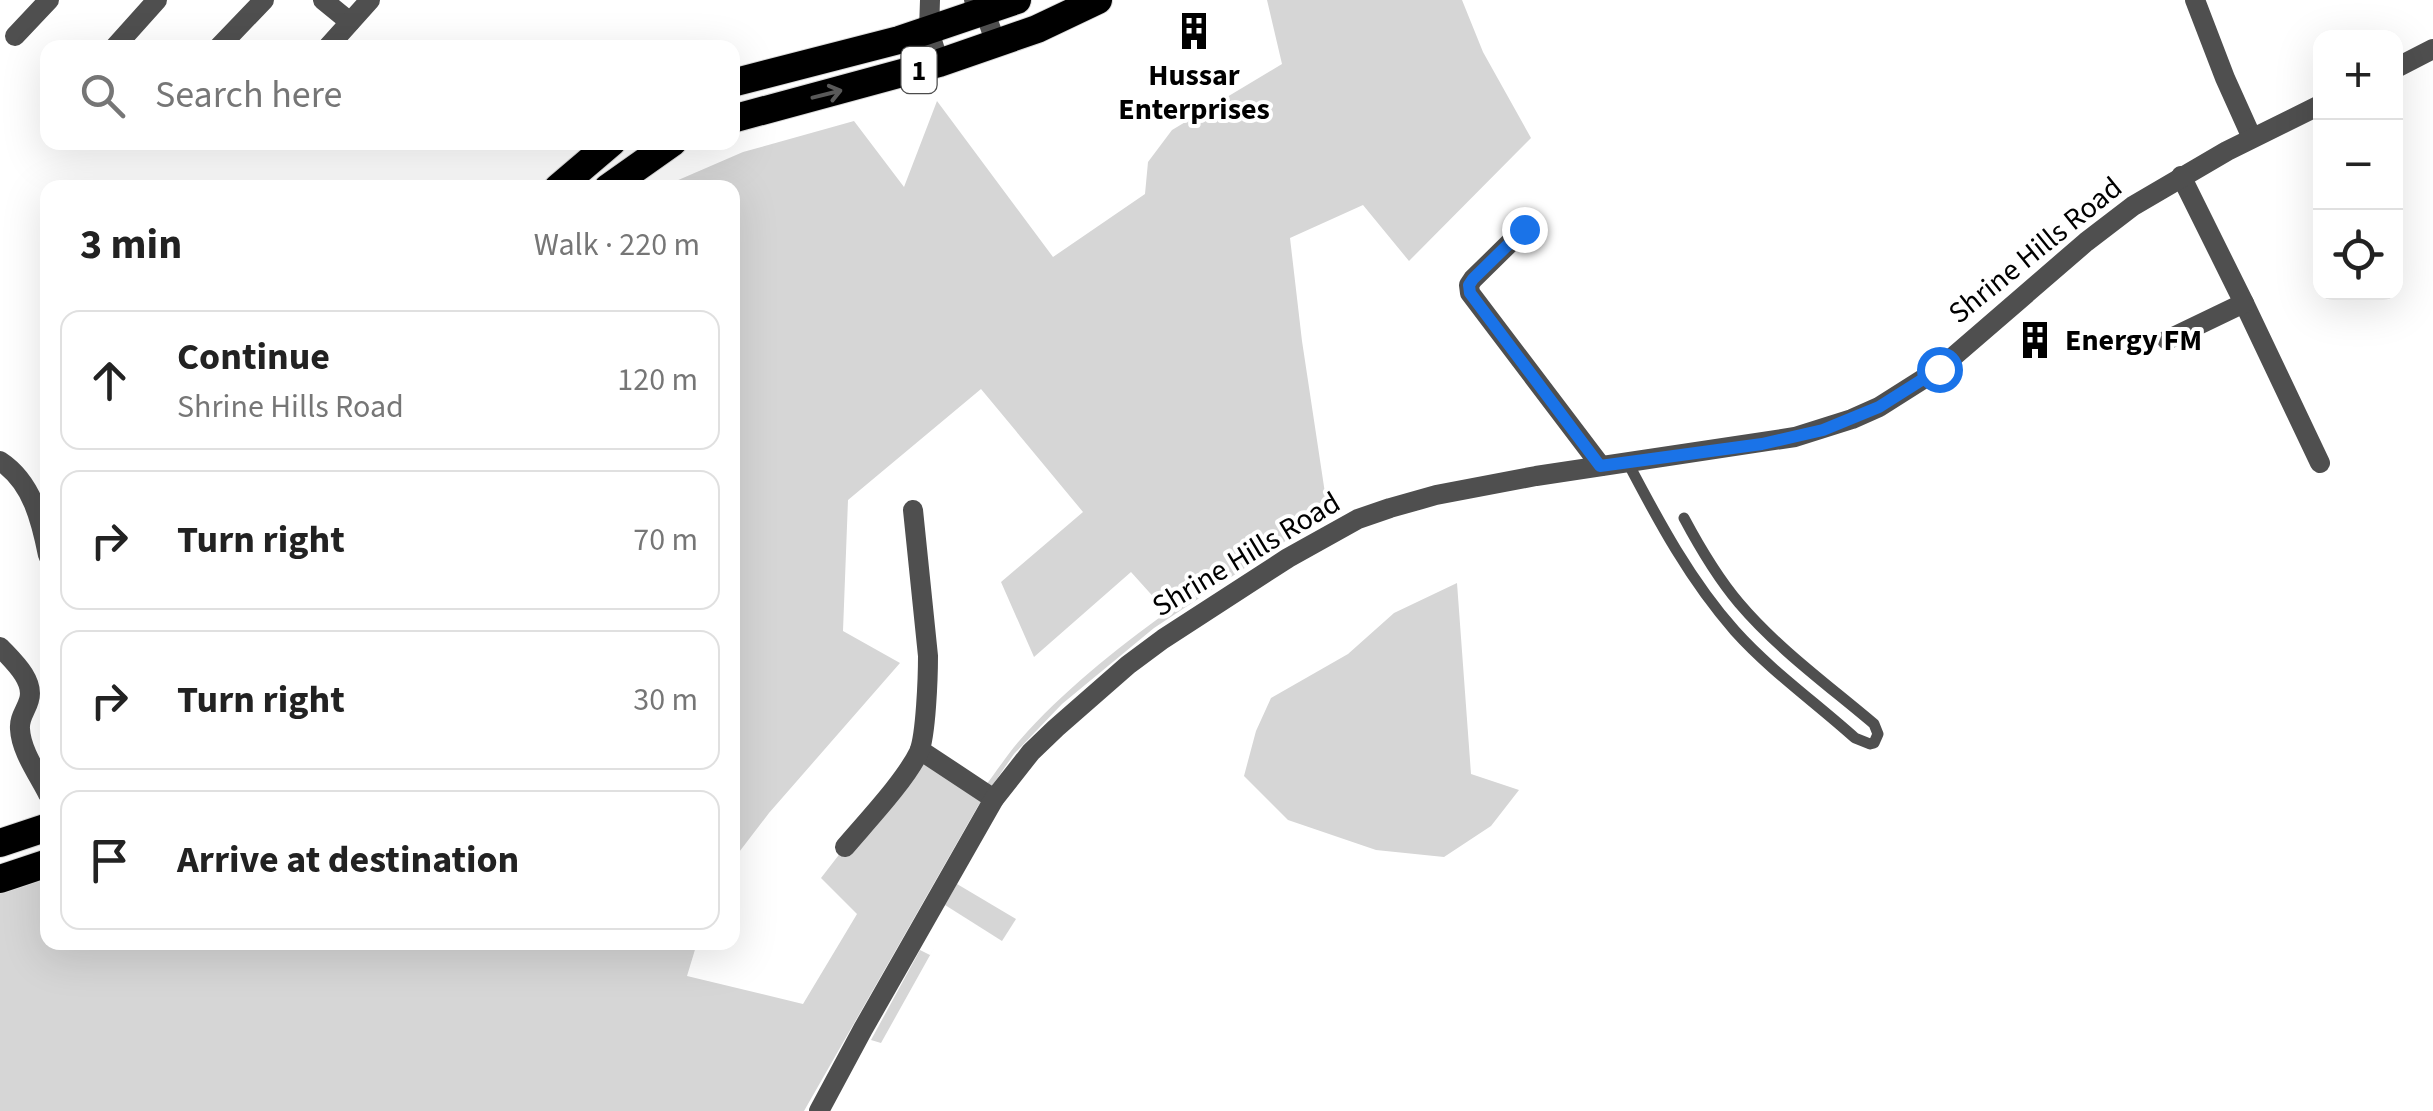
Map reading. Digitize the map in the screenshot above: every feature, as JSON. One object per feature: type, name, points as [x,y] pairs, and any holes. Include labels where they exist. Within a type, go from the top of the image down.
[{"type":"highway","name":"1","points":[[740,81],[929,31],[979,6],[1017,0]]},
{"type":"highway","name":"1","points":[[740,117],[939,63],[1036,29],[1098,0]]},
{"type":"highway","points":[[567,180],[603,150]]},
{"type":"highway","points":[[619,180],[663,150]]},
{"type":"highway","points":[[0,843],[40,830]]},
{"type":"highway","points":[[0,879],[40,866]]},
{"type":"street","points":[[15,36],[49,0]]},
{"type":"street","points":[[121,40],[157,0]]},
{"type":"street","points":[[226,40],[264,0]]},
{"type":"street","points":[[323,0],[350,22]]},
{"type":"street","points":[[334,40],[370,0]]},
{"type":"street","points":[[930,0],[929,31],[939,63]]},
{"type":"street","points":[[2195,0],[2252,138]]},
{"type":"street","points":[[979,6],[996,44]]},
{"type":"street","points":[[2403,65],[2433,50]]},
{"type":"street","name":"Shrine Hills Road","points":[[820,1111],[939,904],[994,799],[1031,752],[1128,665],[1209,608],[1329,534],[1358,520],[1436,495],[1795,437],[1879,407],[1939,369],[2112,220],[2181,176],[2313,108]]},
{"type":"street","points":[[2181,176],[2320,464]]},
{"type":"street","points":[[1524,229],[1473,279],[1470,293],[1600,466]]},
{"type":"street","points":[[2166,340],[2244,304]]},
{"type":"street","points":[[0,461],[26,489],[40,516]]},
{"type":"street","points":[[845,847],[920,750],[928,656],[913,510]]},
{"type":"street","points":[[0,647],[26,678],[30,689],[19,726],[22,743],[40,778]]},
{"type":"street","points":[[920,750],[994,799]]},
{"type":"lane","points":[[1628,463],[1686,567],[1736,632],[1767,664],[1855,738],[1874,742],[1878,734],[1874,724],[1788,652],[1737,601],[1684,518]]},
{"type":"shaded area","points":[[1267,0],[1462,0],[1483,52],[1531,138],[1409,261],[1363,205],[1290,238],[1328,513],[1154,628],[1062,704],[1014,754],[978,806],[804,1111],[0,1111],[0,872],[40,858],[40,950],[695,950],[687,976],[803,1004],[857,914],[821,878],[920,750],[982,790],[1053,705],[1167,612],[1131,572],[1034,657],[1001,582],[1083,512],[981,389],[848,500],[843,631],[900,663],[740,851],[740,180],[678,180],[743,152],[854,121],[904,187],[937,101],[1053,257],[1145,194],[1148,162],[1172,130],[1282,64]]},
{"type":"shaded area","points":[[1457,583],[1471,774],[1519,790],[1491,826],[1444,857],[1376,850],[1288,820],[1244,776],[1256,731],[1271,698],[1348,654],[1394,613]]},
{"type":"shaded area","points":[[957,884],[1016,919],[1002,941],[945,905]]},
{"type":"shaded area","points":[[934,948],[881,1043],[871,1040],[920,950],[930,955]]},
{"type":"place","name":"Hussar Enterprises","points":[[1194,31]]},
{"type":"place","name":"Energy FM","points":[[2035,340]]},
{"type":"route","points":[[1524,229],[1473,279],[1470,293],[1600,466],[1762,444],[1823,430],[1879,407],[1939,369]]}]
